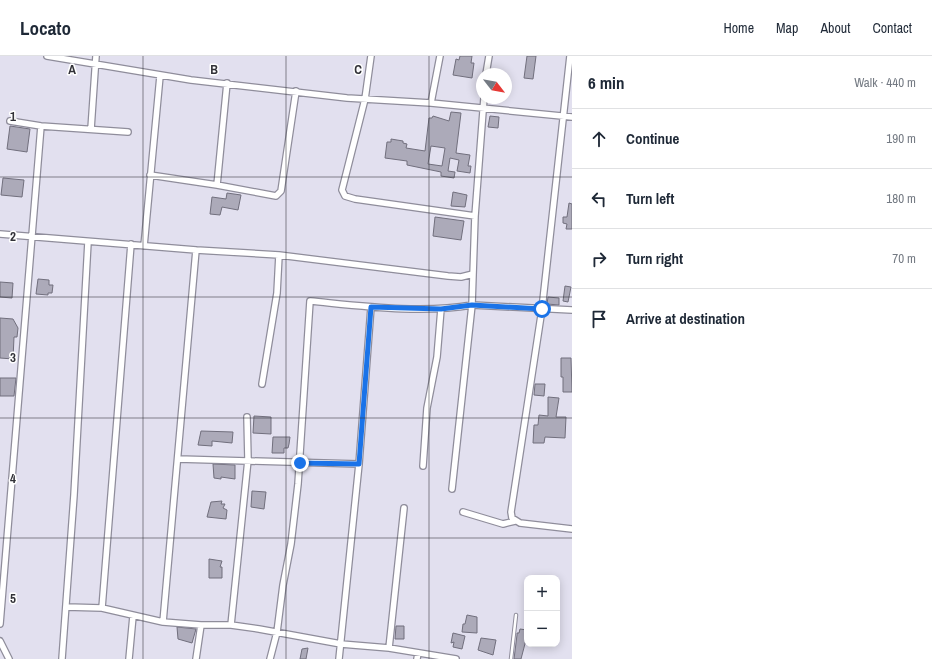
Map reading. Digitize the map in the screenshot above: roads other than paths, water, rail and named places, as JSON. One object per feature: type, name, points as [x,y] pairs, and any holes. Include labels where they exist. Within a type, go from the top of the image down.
[{"type":"street","points":[[47,56],[160,76],[365,99],[430,103],[572,117]]},
{"type":"street","points":[[91,129],[96,56]]},
{"type":"street","points":[[371,56],[365,99],[342,190],[345,196],[354,200],[474,216]]},
{"type":"street","points":[[430,103],[440,56]]},
{"type":"street","points":[[487,68],[488,56]]},
{"type":"street","points":[[515,521],[512,518],[511,512],[542,309],[570,56]]},
{"type":"street","points":[[144,246],[160,76]]},
{"type":"street","points":[[217,184],[227,83]]},
{"type":"street","points":[[150,175],[217,184],[276,196],[281,191],[296,91]]},
{"type":"street","points":[[452,489],[472,305],[474,216],[483,104]]},
{"type":"street","points":[[10,121],[41,126],[128,132]]},
{"type":"street","points":[[0,624],[41,126]]},
{"type":"street","points":[[0,234],[88,242],[279,255],[448,276],[461,277],[473,274]]},
{"type":"street","points":[[62,659],[74,495],[88,242]]},
{"type":"street","points":[[102,608],[130,244]]},
{"type":"street","points":[[163,622],[196,250]]},
{"type":"street","points":[[262,384],[277,293],[279,255]]},
{"type":"street","points":[[270,659],[277,632],[283,585],[291,544],[300,463],[310,301],[371,307],[441,309],[472,305],[572,310]]},
{"type":"street","points":[[340,659],[359,464],[371,307]]},
{"type":"street","points":[[422,466],[427,408],[437,357],[441,309]]},
{"type":"street","points":[[231,625],[248,460],[247,417]]},
{"type":"street","points":[[178,458],[359,464]]},
{"type":"street","points":[[389,648],[404,508]]},
{"type":"street","points":[[463,512],[503,524],[515,521],[572,529]]},
{"type":"street","points":[[66,607],[102,608],[163,622],[201,625],[231,625],[341,644],[389,648],[417,656],[456,659]]},
{"type":"street","points":[[129,659],[133,616]]},
{"type":"street","points":[[196,659],[201,625]]},
{"type":"street","points":[[0,641],[8,659]]},
{"type":"lane","points":[[511,659],[516,615]]}]
